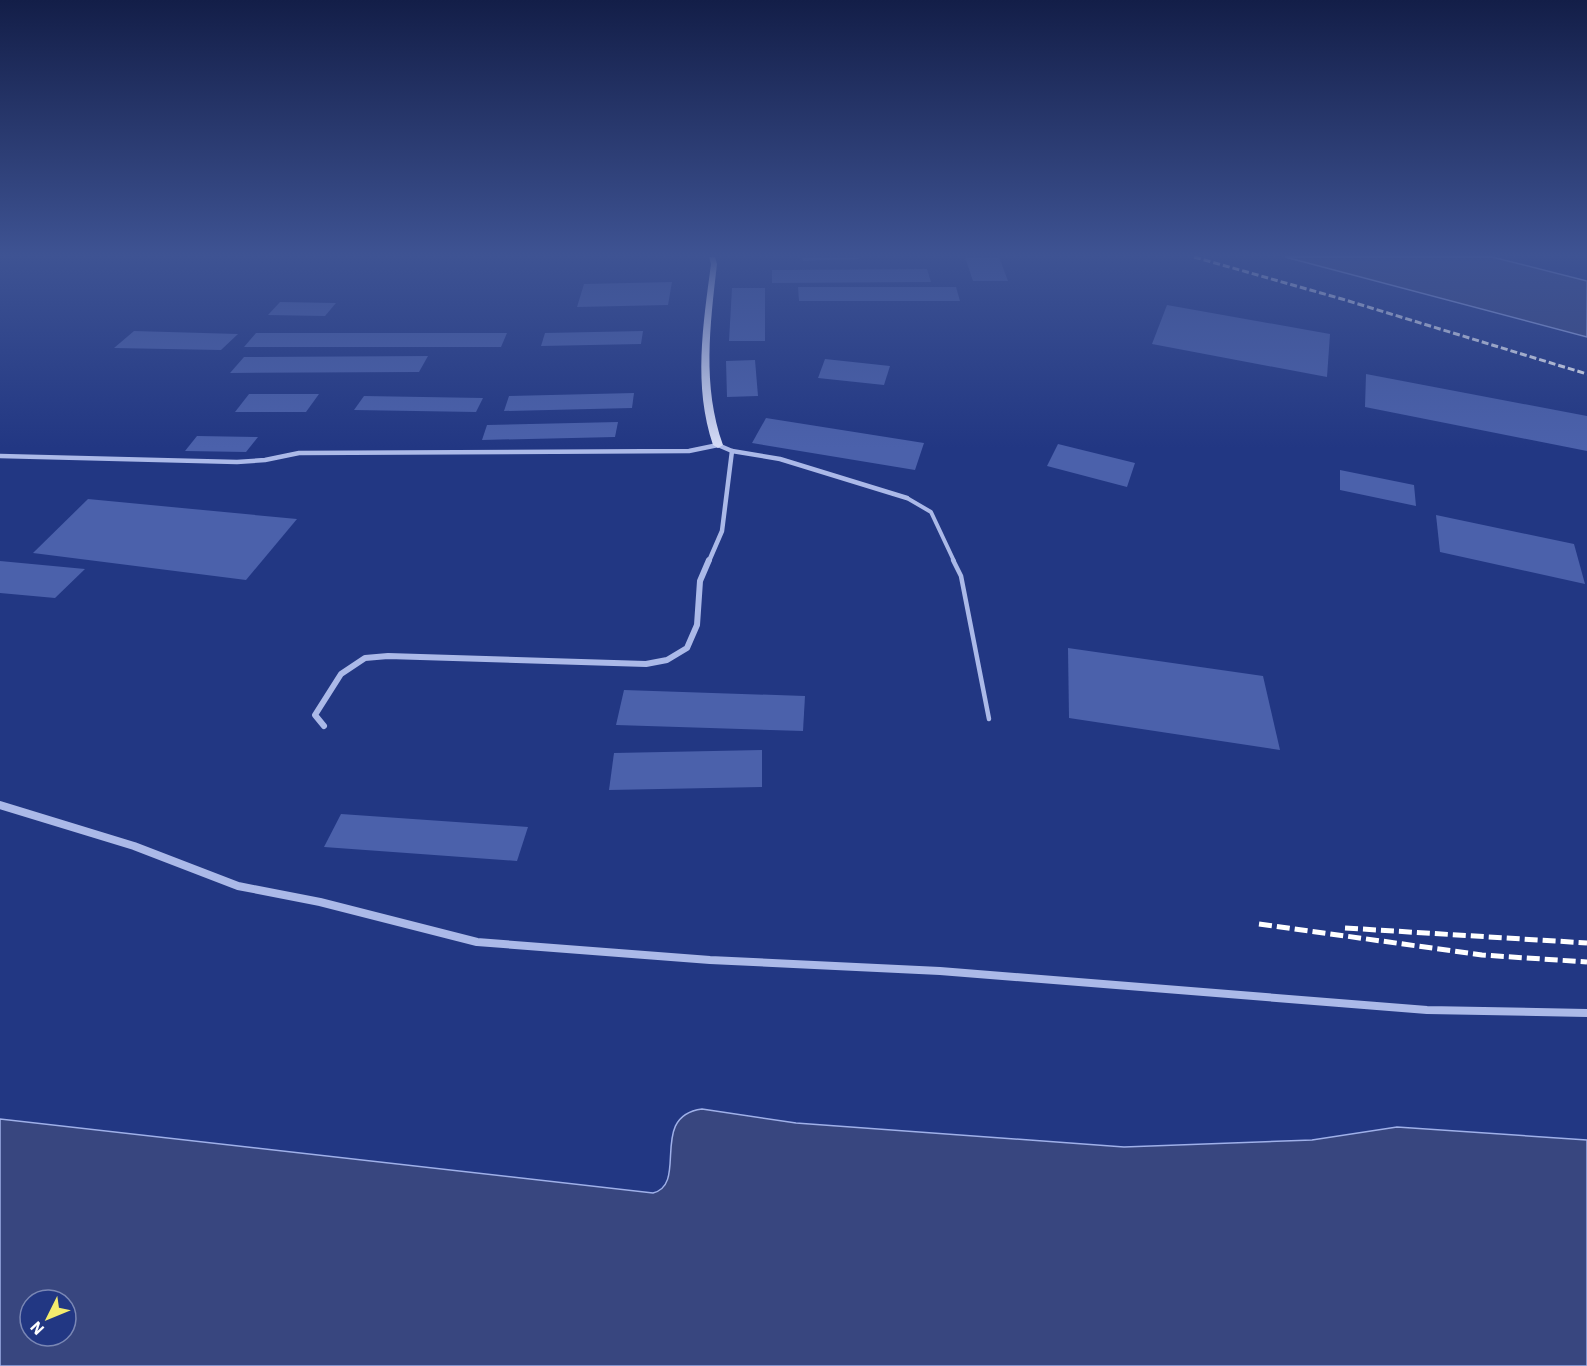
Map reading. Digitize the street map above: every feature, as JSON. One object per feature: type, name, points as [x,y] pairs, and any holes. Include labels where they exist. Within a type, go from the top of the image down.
[{"type":"street","points":[[708,321],[704,358],[712,430],[718,445]]},
{"type":"street","points":[[0,456],[237,462],[265,460],[299,453],[689,451],[718,445],[732,451],[780,459],[907,498]]},
{"type":"street","points":[[324,726],[315,715],[342,674],[365,658],[388,656],[646,664],[667,660],[687,648],[697,625],[700,582],[722,531],[732,451]]},
{"type":"street","points":[[0,805],[134,846],[238,886],[320,902],[477,942],[710,960],[940,971],[1427,1010],[1587,1013]]},
{"type":"lane","points":[[907,498],[931,512],[961,576],[989,720]]},
{"type":"water","points":[[1526,321],[1587,321],[1587,337]]},
{"type":"water","points":[[702,1109],[796,1123],[1124,1147],[1312,1140],[1397,1127],[1587,1140],[1587,1366],[0,1366],[0,1119],[653,1193],[663,1187],[668,1177],[672,1136],[677,1124],[686,1114]]},
{"type":"building","points":[[730,321],[765,321],[765,341],[729,341]]},
{"type":"building","points":[[1161,321],[1256,321],[1330,334],[1327,377],[1152,344]]},
{"type":"building","points":[[134,331],[238,334],[221,350],[114,348]]},
{"type":"building","points":[[643,331],[641,344],[541,346],[545,333]]},
{"type":"building","points":[[256,333],[507,333],[501,347],[244,347]]},
{"type":"building","points":[[428,356],[419,372],[230,373],[244,357]]},
{"type":"building","points":[[825,359],[890,366],[884,385],[818,378]]},
{"type":"building","points":[[755,360],[758,396],[727,397],[726,361]]},
{"type":"building","points":[[1366,374],[1587,416],[1587,451],[1365,407]]},
{"type":"building","points":[[634,393],[632,408],[504,411],[509,396]]},
{"type":"building","points":[[249,394],[319,394],[306,412],[235,412]]},
{"type":"building","points":[[364,396],[483,398],[476,412],[354,410]]},
{"type":"building","points":[[766,418],[924,443],[915,470],[752,443]]},
{"type":"building","points":[[618,422],[615,437],[482,440],[487,425]]},
{"type":"building","points":[[197,436],[258,437],[246,452],[185,451]]},
{"type":"building","points":[[1058,444],[1135,463],[1127,487],[1047,466]]},
{"type":"building","points":[[1340,470],[1414,485],[1416,506],[1340,490]]},
{"type":"building","points":[[88,499],[297,519],[246,580],[33,553]]},
{"type":"building","points":[[1436,515],[1574,544],[1585,584],[1440,552]]},
{"type":"building","points":[[0,561],[85,569],[55,598],[0,593]]},
{"type":"building","points":[[1068,648],[1263,676],[1280,750],[1069,718]]},
{"type":"building","points":[[624,690],[805,696],[803,731],[616,725]]},
{"type":"building","points":[[762,750],[762,787],[609,790],[614,753]]},
{"type":"building","points":[[341,814],[528,827],[517,861],[324,847]]},
{"type":"railway","points":[[1413,321],[1587,374]]},
{"type":"railway","points":[[1259,924],[1482,955],[1587,962]]},
{"type":"railway","points":[[1345,928],[1587,943]]}]
